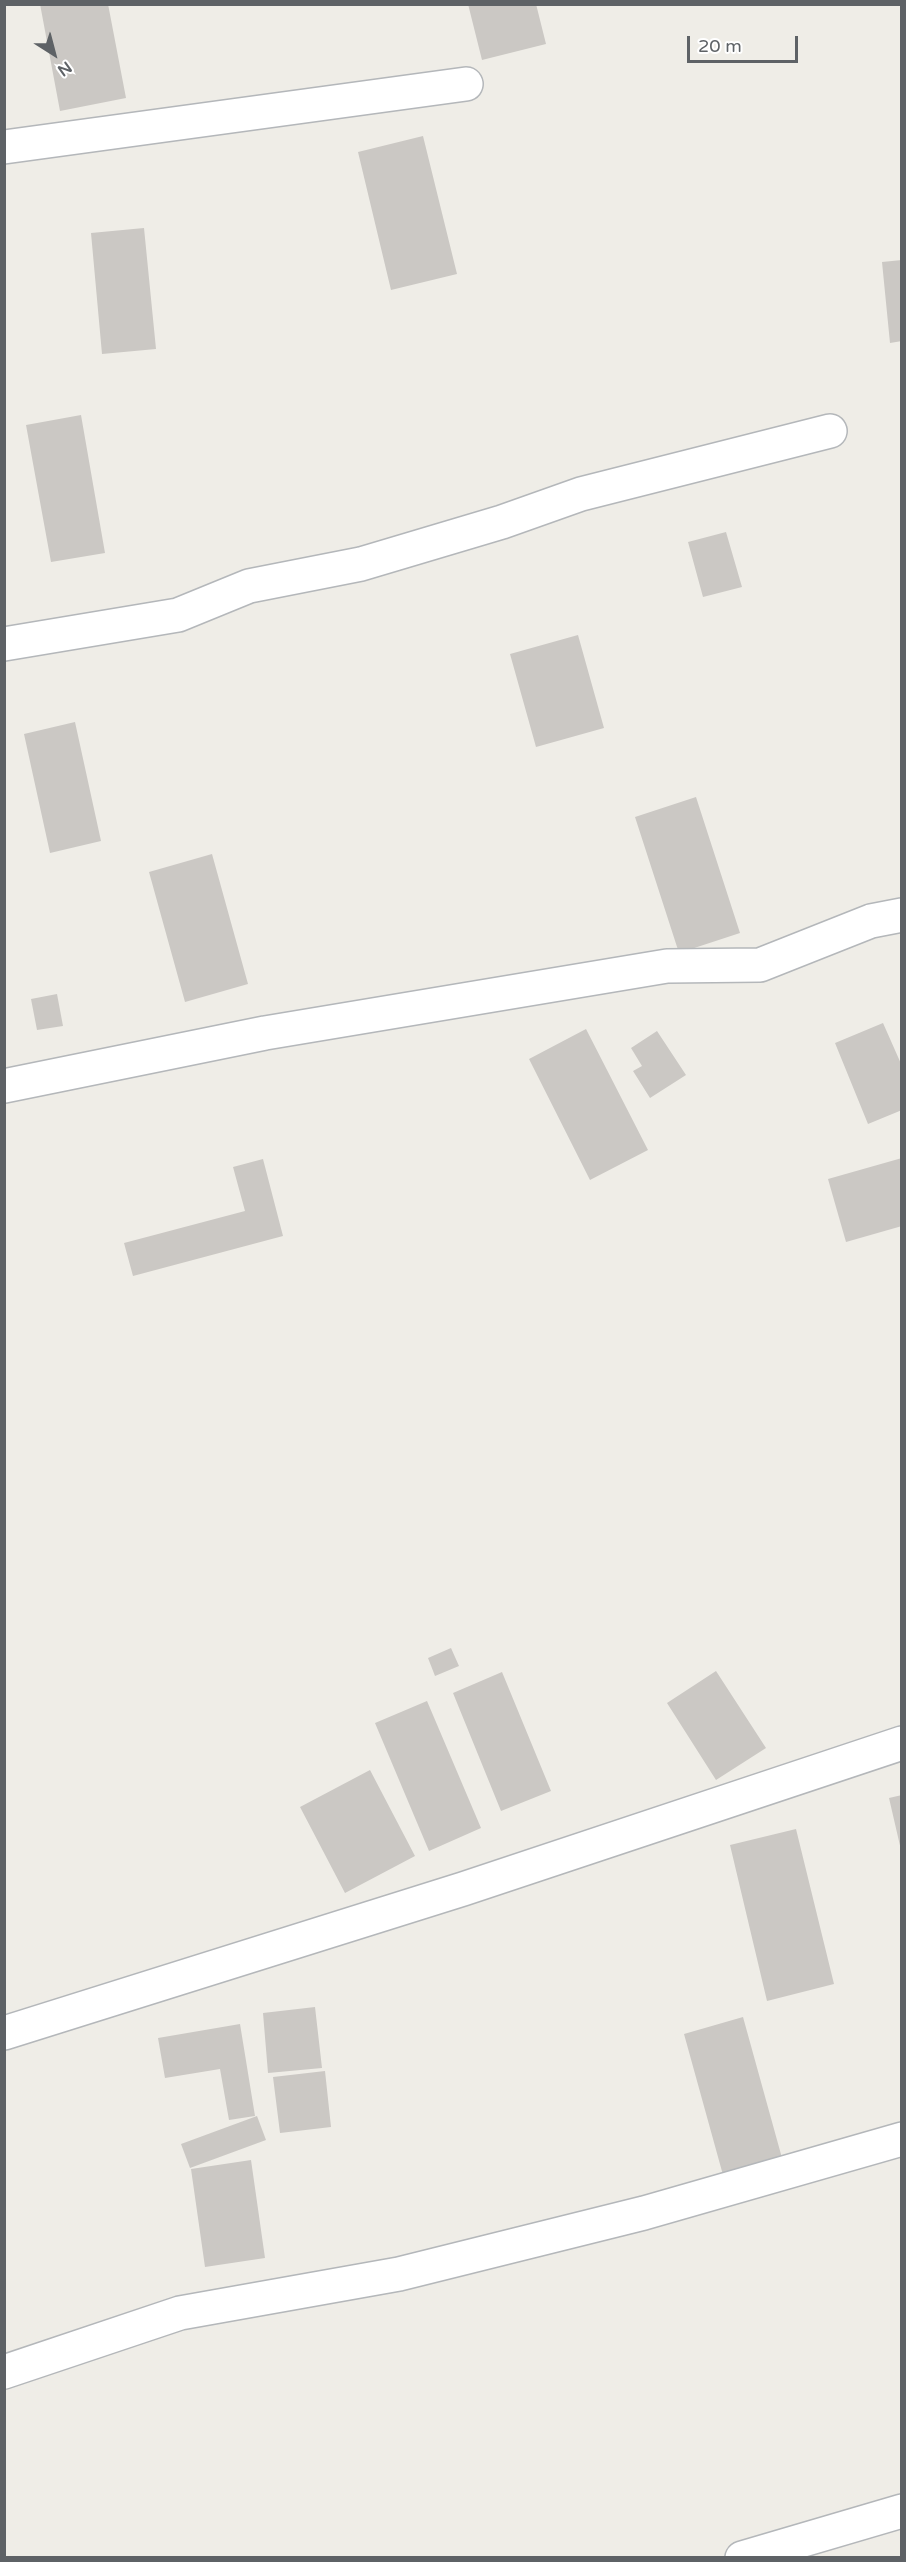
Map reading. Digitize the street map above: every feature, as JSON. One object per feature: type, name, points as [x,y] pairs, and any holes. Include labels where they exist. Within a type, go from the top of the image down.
[{"type":"street","points":[[4,147],[466,84]]},
{"type":"street","points":[[4,644],[178,615],[249,586],[361,564],[501,522],[580,494],[830,431]]},
{"type":"street","points":[[4,1086],[265,1033],[667,966],[760,965],[871,921],[902,915]]},
{"type":"street","points":[[4,2034],[463,1889],[902,1743]]},
{"type":"street","points":[[4,2372],[180,2313],[399,2274],[645,2213],[902,2139]]},
{"type":"street","points":[[742,2558],[902,2511]]},
{"type":"building","points":[[40,4],[108,4],[126,98],[60,111]]},
{"type":"building","points":[[468,4],[536,4],[546,44],[482,60]]},
{"type":"building","points":[[423,136],[457,274],[391,290],[358,152]]},
{"type":"building","points":[[144,228],[156,349],[102,354],[91,233]]},
{"type":"building","points":[[902,260],[902,341],[890,343],[882,262]]},
{"type":"building","points":[[81,415],[105,553],[51,562],[26,425]]},
{"type":"building","points":[[726,532],[742,587],[703,597],[688,542]]},
{"type":"building","points":[[578,635],[604,728],[536,747],[510,654]]},
{"type":"building","points":[[75,722],[101,841],[50,853],[24,734]]},
{"type":"building","points":[[696,797],[740,933],[679,953],[635,817]]},
{"type":"building","points":[[212,854],[248,984],[185,1002],[149,872]]},
{"type":"building","points":[[57,994],[63,1026],[37,1030],[31,999]]},
{"type":"building","points":[[883,1023],[902,1066],[902,1110],[868,1124],[835,1043]]},
{"type":"building","points":[[586,1029],[648,1150],[590,1180],[529,1059]]},
{"type":"building","points":[[657,1031],[686,1075],[650,1098],[633,1071],[642,1066],[631,1048]]},
{"type":"building","points":[[902,1158],[902,1226],[846,1242],[828,1179]]},
{"type":"building","points":[[263,1159],[283,1236],[133,1276],[124,1243],[245,1211],[233,1167]]},
{"type":"building","points":[[451,1648],[459,1666],[435,1676],[428,1658]]},
{"type":"building","points":[[716,1671],[766,1748],[716,1780],[667,1703]]},
{"type":"building","points":[[502,1672],[551,1791],[501,1811],[453,1693]]},
{"type":"building","points":[[427,1701],[481,1828],[429,1851],[375,1723]]},
{"type":"building","points":[[370,1770],[415,1856],[345,1893],[300,1807]]},
{"type":"building","points":[[902,1795],[902,1849],[901,1850],[889,1798]]},
{"type":"building","points":[[796,1829],[834,1984],[767,2001],[730,1845]]},
{"type":"building","points":[[315,2007],[322,2068],[268,2073],[263,2013]]},
{"type":"building","points":[[743,2017],[782,2158],[723,2175],[684,2034]]},
{"type":"building","points":[[240,2024],[255,2116],[229,2120],[220,2069],[165,2078],[158,2038]]},
{"type":"building","points":[[325,2071],[331,2127],[280,2133],[273,2077]]},
{"type":"building","points":[[257,2116],[266,2140],[190,2168],[181,2144]]},
{"type":"building","points":[[251,2160],[265,2258],[205,2267],[191,2169]]}]
